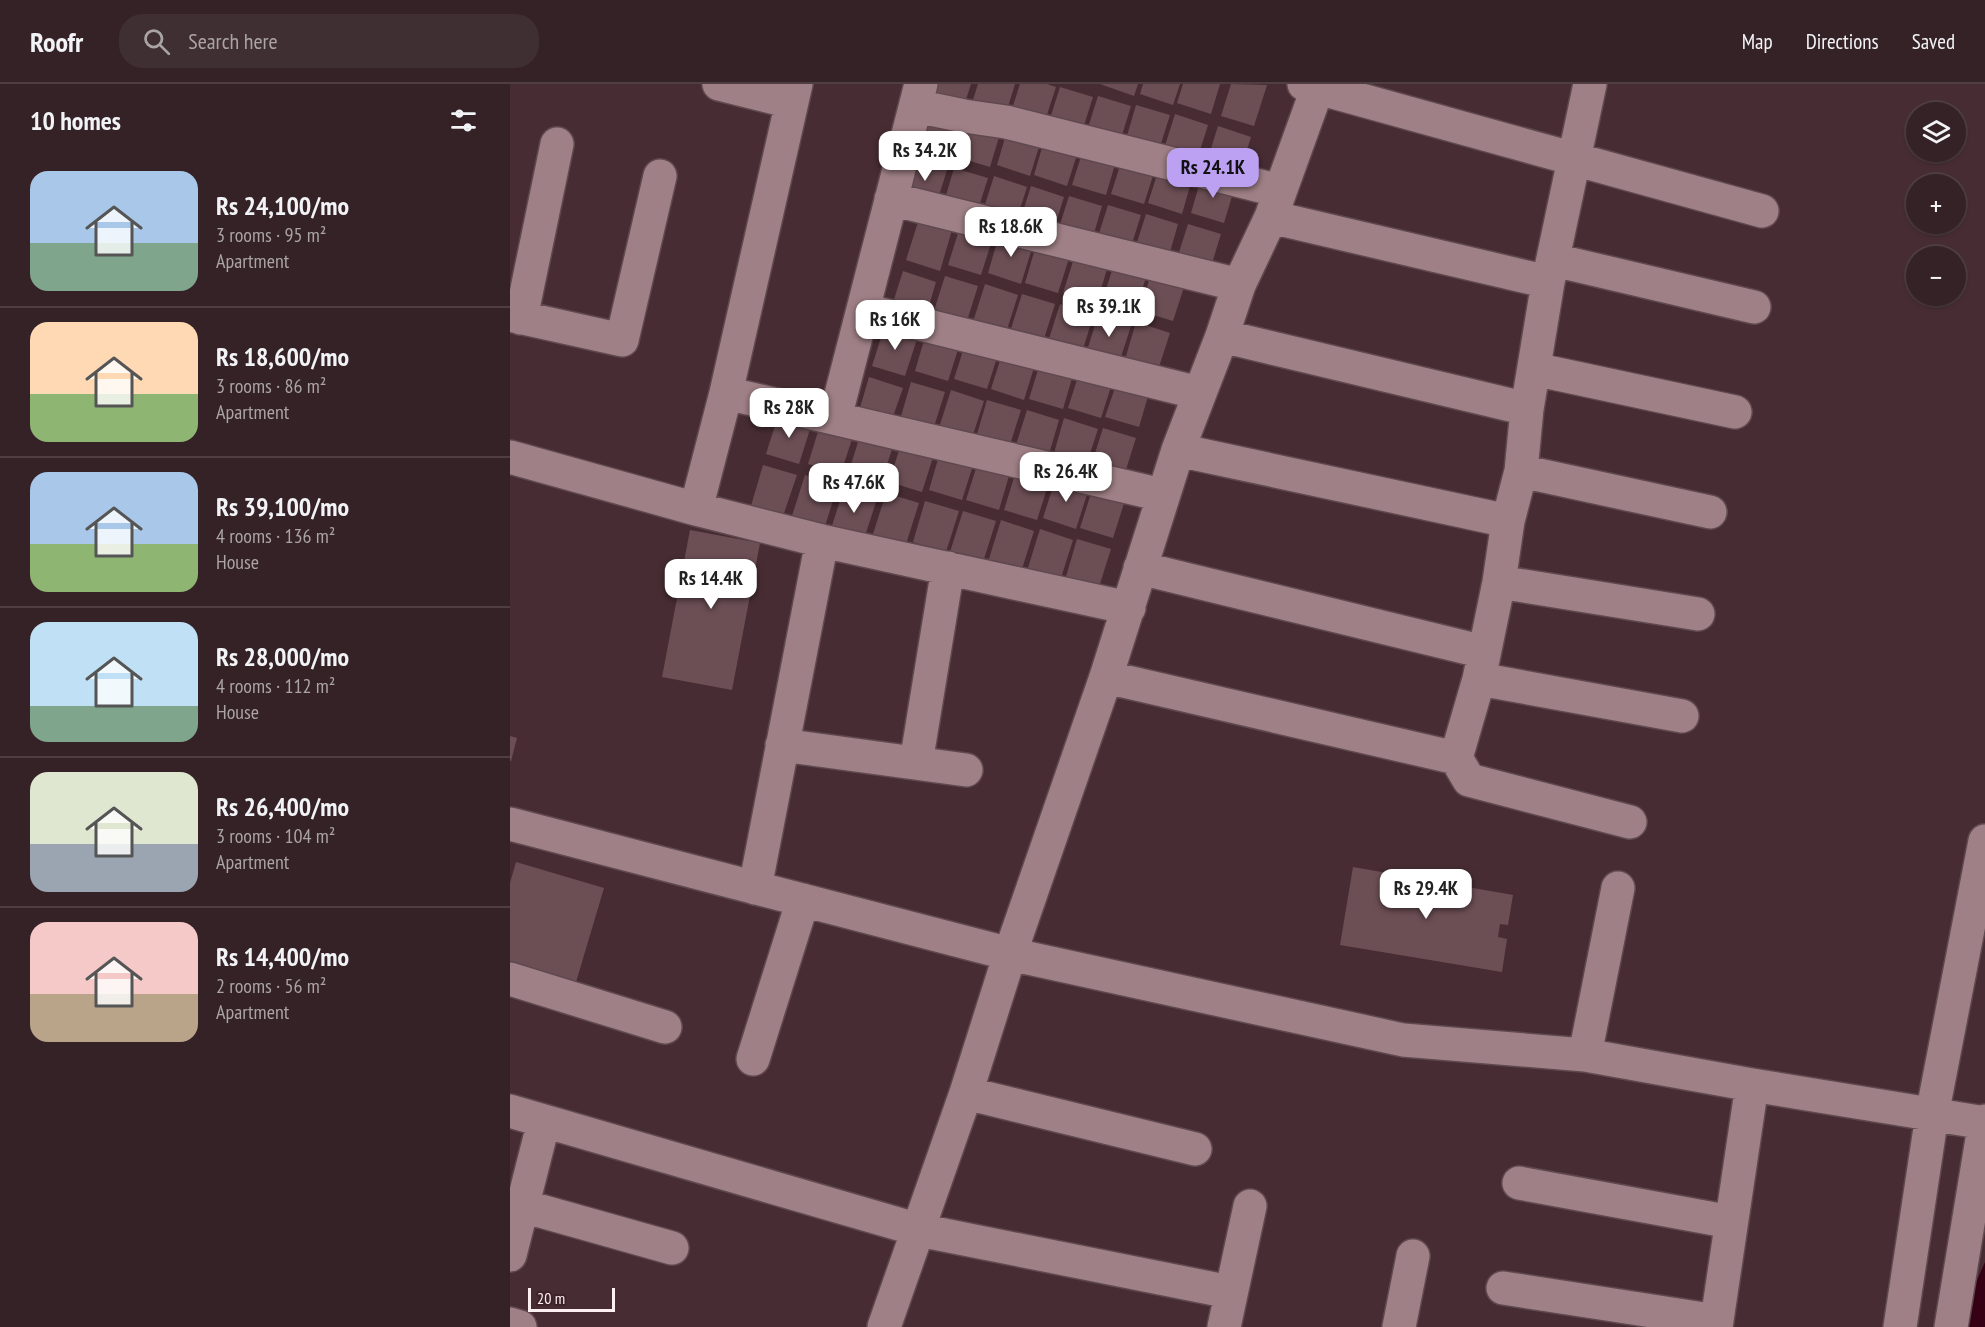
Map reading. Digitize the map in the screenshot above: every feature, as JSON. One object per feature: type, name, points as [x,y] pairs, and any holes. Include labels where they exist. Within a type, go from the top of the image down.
[{"type":"street","points":[[696,509],[726,393],[794,93],[719,84]]},
{"type":"street","points":[[1590,84],[1551,271],[1527,409],[1521,471],[1508,520],[1499,582],[1481,665],[1456,758],[1469,780],[1630,822]]},
{"type":"street","points":[[884,1327],[966,1093],[1010,954],[1106,677],[1162,495],[1239,285],[1276,204],[1314,85],[1762,211]]},
{"type":"street","points":[[835,418],[919,95],[964,116],[1006,122],[1276,204],[1551,271],[1754,307]]},
{"type":"street","points":[[557,144],[516,316],[622,340],[660,176]]},
{"type":"street","points":[[891,199],[1239,285]]},
{"type":"street","points":[[864,310],[1199,393]]},
{"type":"street","points":[[1222,336],[1527,409]]},
{"type":"street","points":[[1534,369],[1735,412]]},
{"type":"street","points":[[726,393],[1162,495]]},
{"type":"street","points":[[1178,450],[1508,520]]},
{"type":"street","points":[[510,457],[696,509],[822,541],[1129,608]]},
{"type":"street","points":[[1521,471],[1710,512]]},
{"type":"street","points":[[755,888],[822,541]]},
{"type":"street","points":[[916,763],[948,568]]},
{"type":"street","points":[[1140,568],[1481,665],[1682,716]]},
{"type":"street","points":[[1499,582],[1698,614]]},
{"type":"street","points":[[1106,677],[1456,758]]},
{"type":"street","points":[[782,745],[966,770]]},
{"type":"street","points":[[510,824],[1010,954],[1403,1040],[1585,1055],[1752,1085],[1985,1122],[1979,1192],[1951,1327]]},
{"type":"street","points":[[1900,1327],[1932,1115],[1985,841]]},
{"type":"street","points":[[1585,1055],[1618,888]]},
{"type":"street","points":[[753,1059],[803,900]]},
{"type":"street","points":[[510,979],[665,1027]]},
{"type":"street","points":[[1503,1288],[1716,1324],[1752,1085]]},
{"type":"street","points":[[966,1093],[1195,1149]]},
{"type":"street","points":[[510,1111],[919,1230],[1230,1292]]},
{"type":"street","points":[[510,1255],[544,1121]]},
{"type":"street","points":[[1519,1183],[1731,1222]]},
{"type":"street","points":[[523,1206],[672,1248]]},
{"type":"street","points":[[1224,1327],[1250,1206]]},
{"type":"street","points":[[1399,1327],[1413,1256]]},
{"type":"street","points":[[510,1324],[520,1327]]},
{"type":"shaded area","points":[[1985,1262],[1985,1327],[1961,1327],[1964,1309]]},
{"type":"building","points":[[935,84],[971,84],[961,115],[928,104]]},
{"type":"building","points":[[978,84],[1015,84],[1004,120],[970,109]]},
{"type":"building","points":[[1020,84],[1047,84],[1056,87],[1043,127],[1009,118]]},
{"type":"building","points":[[1100,84],[1138,84],[1134,96]]},
{"type":"building","points":[[1143,84],[1180,84],[1173,105],[1140,94]]},
{"type":"building","points":[[1183,84],[1220,84],[1211,114],[1177,103]]},
{"type":"building","points":[[1231,84],[1267,85],[1254,126],[1221,116]]},
{"type":"building","points":[[1060,87],[1093,97],[1080,138],[1047,128]]},
{"type":"building","points":[[1098,96],[1131,106],[1118,148],[1085,137]]},
{"type":"building","points":[[1136,105],[1170,115],[1157,156],[1124,146]]},
{"type":"building","points":[[928,111],[961,121],[948,163],[915,152]]},
{"type":"building","points":[[1175,114],[1208,125],[1195,166],[1162,155]]},
{"type":"building","points":[[969,117],[1002,127],[990,167],[957,157]]},
{"type":"building","points":[[1009,124],[1043,134],[1030,176],[997,165]]},
{"type":"building","points":[[1218,126],[1251,137],[1238,178],[1205,168]]},
{"type":"building","points":[[1046,134],[1080,145],[1067,186],[1034,175]]},
{"type":"building","points":[[1085,144],[1118,154],[1106,195],[1072,185]]},
{"type":"building","points":[[1124,153],[1157,163],[1144,204],[1111,194]]},
{"type":"building","points":[[915,156],[948,167],[935,208],[902,197]]},
{"type":"building","points":[[1161,162],[1194,172],[1182,214],[1148,203]]},
{"type":"building","points":[[954,168],[988,178],[975,219],[942,209]]},
{"type":"building","points":[[1202,175],[1235,186],[1224,223],[1191,213]]},
{"type":"building","points":[[994,176],[1027,187],[1014,228],[981,217]]},
{"type":"building","points":[[1031,186],[1064,197],[1051,238],[1018,227]]},
{"type":"building","points":[[1069,196],[1102,206],[1090,247],[1056,237]]},
{"type":"building","points":[[1108,205],[1141,215],[1128,256],[1095,246]]},
{"type":"building","points":[[1146,214],[1178,224],[1166,266],[1133,255]]},
{"type":"building","points":[[919,219],[952,230],[940,271],[906,260]]},
{"type":"building","points":[[961,224],[994,234],[981,275],[948,265]]},
{"type":"building","points":[[1188,224],[1221,234],[1208,276],[1175,265]]},
{"type":"building","points":[[1000,232],[1034,242],[1021,284],[988,273]]},
{"type":"building","points":[[1037,242],[1071,252],[1058,293],[1025,283]]},
{"type":"building","points":[[1076,252],[1109,262],[1097,303],[1063,293]]},
{"type":"building","points":[[1115,261],[1148,271],[1135,312],[1102,302]]},
{"type":"building","points":[[1152,270],[1186,281],[1173,321],[1140,311]]},
{"type":"building","points":[[903,271],[936,282],[924,323],[890,312]]},
{"type":"building","points":[[945,276],[978,286],[965,327],[932,317]]},
{"type":"building","points":[[985,284],[1018,295],[1005,336],[972,325]]},
{"type":"building","points":[[1022,294],[1055,304],[1042,345],[1009,335]]},
{"type":"building","points":[[1060,304],[1094,314],[1081,355],[1047,345]]},
{"type":"building","points":[[1099,312],[1132,323],[1119,363],[1086,354]]},
{"type":"building","points":[[1136,322],[1170,333],[1157,373],[1124,363]]},
{"type":"building","points":[[885,325],[918,336],[905,376],[872,366]]},
{"type":"building","points":[[927,330],[961,340],[948,381],[915,371]]},
{"type":"building","points":[[967,338],[1000,348],[987,389],[954,379]]},
{"type":"building","points":[[1004,348],[1037,358],[1024,400],[991,389]]},
{"type":"building","points":[[1042,357],[1075,368],[1063,409],[1029,399]]},
{"type":"building","points":[[1081,367],[1114,377],[1101,418],[1068,408]]},
{"type":"building","points":[[1119,376],[1151,386],[1139,427],[1105,417]]},
{"type":"building","points":[[869,377],[903,388],[889,428],[857,418]]},
{"type":"building","points":[[911,382],[945,392],[932,433],[899,423]]},
{"type":"building","points":[[951,390],[984,401],[971,441],[938,431]]},
{"type":"building","points":[[987,400],[1021,410],[1008,451],[975,441]]},
{"type":"building","points":[[1027,410],[1059,420],[1047,461],[1014,451]]},
{"type":"building","points":[[779,413],[812,423],[799,464],[766,454]]},
{"type":"building","points":[[1064,418],[1098,429],[1085,469],[1052,460]]},
{"type":"building","points":[[821,422],[854,433],[841,473],[808,464]]},
{"type":"building","points":[[1103,428],[1136,438],[1123,479],[1090,469]]},
{"type":"building","points":[[860,436],[893,446],[880,487],[847,477]]},
{"type":"building","points":[[902,441],[935,451],[922,492],[889,482]]},
{"type":"building","points":[[941,449],[975,459],[962,500],[929,490]]},
{"type":"building","points":[[979,459],[1011,469],[999,510],[966,500]]},
{"type":"building","points":[[763,465],[797,475],[783,516],[751,506]]},
{"type":"building","points":[[1017,468],[1050,479],[1037,520],[1004,510]]},
{"type":"building","points":[[805,475],[838,485],[825,526],[792,516]]},
{"type":"building","points":[[1056,477],[1089,488],[1076,529],[1043,518]]},
{"type":"building","points":[[1093,487],[1126,497],[1113,538],[1080,528]]},
{"type":"building","points":[[844,488],[877,499],[864,539],[831,529]]},
{"type":"building","points":[[886,493],[919,503],[906,544],[873,534]]},
{"type":"building","points":[[925,501],[959,511],[946,552],[913,542]]},
{"type":"building","points":[[963,511],[996,521],[983,562],[950,552]]},
{"type":"building","points":[[1001,520],[1034,531],[1021,572],[988,562]]},
{"type":"building","points":[[1040,529],[1073,540],[1060,581],[1027,571]]},
{"type":"building","points":[[690,530],[760,543],[732,690],[662,677]]},
{"type":"building","points":[[1077,539],[1111,549],[1098,590],[1065,580]]},
{"type":"building","points":[[510,736],[517,738],[511,761],[510,761]]},
{"type":"building","points":[[516,862],[604,888],[574,989],[510,968],[510,883]]},
{"type":"building","points":[[1353,867],[1513,895],[1508,925],[1500,924],[1498,937],[1507,939],[1502,972],[1340,945]]}]
